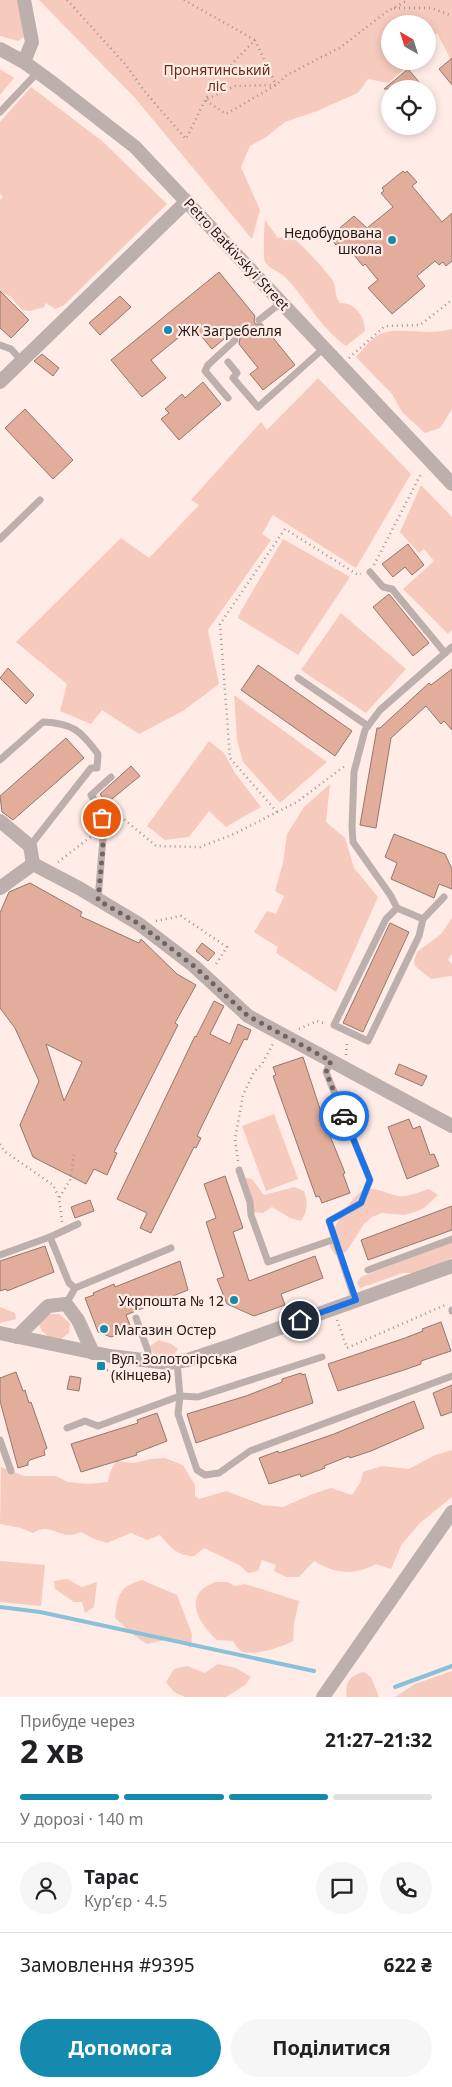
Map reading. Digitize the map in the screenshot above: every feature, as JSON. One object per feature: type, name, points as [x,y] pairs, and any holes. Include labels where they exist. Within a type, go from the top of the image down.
[{"type":"street","points":[[24,0],[32,42],[24,62]]},
{"type":"street","name":"Petro Batkivskyi Street","points":[[0,49],[38,72],[136,147],[452,484]]},
{"type":"street","points":[[0,382],[187,201]]},
{"type":"street","points":[[0,821],[30,846],[33,864]]},
{"type":"street","points":[[33,864],[147,930],[194,966],[248,1016],[452,1126]]},
{"type":"street","points":[[0,888],[33,864]]},
{"type":"street","points":[[0,1333],[93,1353],[148,1361],[176,1362],[226,1347],[452,1266]]},
{"type":"street","points":[[17,1337],[48,1306],[66,1304],[78,1320],[93,1353]]},
{"type":"street","points":[[323,1697],[452,1512]]},
{"type":"lane","points":[[0,112],[38,72]]},
{"type":"lane","points":[[259,320],[282,302]]},
{"type":"lane","points":[[228,398],[205,370],[235,340]]},
{"type":"lane","points":[[0,345],[11,349],[22,361]]},
{"type":"lane","points":[[228,362],[237,373],[233,378],[258,406],[324,348]]},
{"type":"lane","points":[[0,539],[40,500]]},
{"type":"lane","points":[[370,572],[383,587],[392,589],[445,653]]},
{"type":"lane","points":[[423,919],[397,908],[392,896],[354,842],[352,827],[354,772],[365,730],[380,710],[452,647]]},
{"type":"lane","points":[[298,678],[368,726]]},
{"type":"lane","points":[[0,760],[43,722],[62,723],[76,729],[86,736],[98,754],[97,768],[91,768],[30,846]]},
{"type":"lane","points":[[98,900],[104,826],[101,810],[91,795],[111,777]]},
{"type":"lane","points":[[397,908],[386,920],[334,1026],[368,1041],[419,936],[423,919],[444,897]]},
{"type":"lane","points":[[331,1061],[326,1072],[370,1180],[361,1203],[329,1221],[356,1300]]},
{"type":"lane","points":[[239,1170],[250,1202],[251,1215],[268,1262],[335,1239]]},
{"type":"lane","points":[[0,1255],[50,1237],[78,1224]]},
{"type":"lane","points":[[50,1237],[69,1283],[75,1288]]},
{"type":"lane","points":[[368,1270],[452,1239]]},
{"type":"lane","points":[[66,1304],[75,1288],[171,1248]]},
{"type":"lane","points":[[136,1318],[148,1351],[148,1361]]},
{"type":"lane","points":[[67,1428],[85,1421],[98,1426],[180,1396],[198,1397],[322,1357]]},
{"type":"lane","points":[[176,1362],[180,1396],[178,1414],[197,1470],[206,1475],[218,1473],[250,1451],[452,1376]]},
{"type":"lane","points":[[0,1440],[11,1471]]},
{"type":"path","points":[[67,0],[125,64],[146,93],[186,139],[205,100],[222,75],[255,40]]},
{"type":"path","points":[[184,0],[255,40],[276,85]]},
{"type":"path","points":[[205,100],[226,114],[276,85],[287,74],[341,47],[393,8],[408,0]]},
{"type":"path","points":[[393,8],[432,8],[452,16]]},
{"type":"path","points":[[205,100],[235,86],[276,85]]},
{"type":"path","points":[[340,365],[385,326],[420,326],[452,300]]},
{"type":"path","points":[[277,812],[230,758],[220,624],[284,529],[358,575],[370,572],[429,460]]},
{"type":"path","points":[[102,818],[119,815],[156,846],[200,847],[234,834],[297,802],[359,755]]},
{"type":"path","points":[[50,873],[58,862],[104,826]]},
{"type":"path","points":[[147,930],[153,922],[181,916],[227,947],[207,979]]},
{"type":"path","points":[[239,1170],[235,1139],[243,1095],[254,1072],[285,1036],[317,1021],[334,1026]]},
{"type":"path","points":[[346,1069],[347,1031]]},
{"type":"path","points":[[0,1144],[4,1150],[53,1184],[59,1198],[64,1231]]},
{"type":"path","points":[[0,1151],[4,1150]]},
{"type":"path","points":[[59,1198],[70,1180],[74,1155]]},
{"type":"path","points":[[338,1320],[347,1348],[452,1302]]},
{"type":"path","points":[[105,1368],[161,1381],[178,1377]]},
{"type":"green space","points":[[0,0],[18,0],[26,33],[18,41],[0,36]]},
{"type":"green space","name":"Пронятинський ліс","points":[[39,0],[452,0],[452,62],[436,34],[436,15],[381,15],[381,70],[403,70],[392,80],[381,80],[381,82],[368,79],[358,93],[317,111],[285,122],[266,137],[250,146],[241,167],[260,210],[252,239],[135,98]]},
{"type":"green space","points":[[0,69],[14,78],[0,95]]},
{"type":"green space","points":[[31,87],[102,141],[167,204],[63,306],[55,309],[46,303],[44,307],[30,311],[22,310],[10,296],[0,293],[0,200],[3,197],[0,193],[0,122]]},
{"type":"green space","points":[[265,220],[278,238],[286,236],[296,240],[333,281],[340,303],[350,305],[358,311],[365,326],[365,331],[346,346],[328,331],[284,276],[265,262]]},
{"type":"green space","points":[[452,329],[452,409],[440,428],[425,433],[402,412],[392,394],[356,357],[373,339],[386,332],[435,332]]},
{"type":"green space","points":[[318,378],[411,474],[356,568],[273,515],[262,534],[271,540],[208,630],[219,684],[183,711],[139,734],[102,710],[91,724],[60,711],[67,684],[16,642],[121,538],[149,558],[199,505],[191,500],[261,422],[267,430]]},
{"type":"green space","points":[[421,485],[452,517],[452,630],[448,634],[403,589],[434,561],[424,549],[419,553],[400,532]]},
{"type":"green space","points":[[283,539],[350,577],[298,655],[238,618]]},
{"type":"green space","points":[[341,613],[406,669],[366,713],[301,670]]},
{"type":"green space","points":[[234,695],[327,762],[280,803],[243,762],[237,740]]},
{"type":"green space","points":[[209,741],[224,753],[235,773],[261,807],[226,827],[209,811],[189,837],[165,840],[147,826]]},
{"type":"green space","points":[[330,784],[326,822],[345,838],[354,868],[378,897],[336,992],[276,953],[278,947],[254,932],[267,911],[276,914],[284,896],[275,891],[283,863],[287,834],[304,807]]},
{"type":"green space","points":[[452,918],[452,954],[448,960],[452,964],[452,976],[431,979],[415,966],[414,961],[417,952],[441,934]]},
{"type":"green space","points":[[274,1114],[298,1179],[266,1191],[242,1126]]},
{"type":"green space","points":[[241,1177],[252,1179],[264,1195],[294,1187],[304,1191],[307,1206],[301,1221],[290,1218],[272,1207],[263,1213],[252,1212]]},
{"type":"green space","points":[[373,1189],[403,1196],[429,1189],[438,1195],[424,1208],[404,1215],[382,1213],[372,1217],[364,1224],[346,1252],[335,1255],[330,1245],[330,1239],[337,1223],[359,1193],[364,1190]]},
{"type":"green space","points":[[452,1242],[452,1258],[425,1270],[403,1273],[360,1288],[357,1283],[361,1277]]},
{"type":"green space","points":[[0,1307],[15,1313],[16,1319],[0,1323]]},
{"type":"green space","points":[[50,1314],[59,1314],[70,1323],[69,1333],[61,1339],[50,1338],[42,1331],[39,1324],[42,1319]]},
{"type":"green space","points":[[159,1340],[171,1344],[178,1349],[174,1355],[162,1356],[153,1353],[150,1346]]},
{"type":"green space","points":[[452,1450],[452,1497],[420,1523],[402,1544],[391,1569],[376,1564],[368,1568],[345,1572],[329,1569],[314,1561],[299,1577],[286,1577],[274,1571],[276,1565],[262,1560],[258,1571],[248,1573],[239,1565],[204,1548],[194,1556],[178,1553],[160,1535],[147,1540],[131,1533],[107,1543],[81,1532],[64,1535],[43,1529],[33,1533],[21,1528],[0,1524],[1,1467],[24,1476],[56,1476],[68,1482],[88,1484],[108,1482],[110,1472],[116,1461],[134,1463],[165,1458],[183,1465],[195,1485],[195,1496],[199,1499],[226,1491],[263,1505],[283,1507],[331,1488],[352,1495],[360,1483],[363,1472],[382,1466],[409,1469],[435,1455]]},
{"type":"green space","points":[[0,1561],[45,1565],[41,1606],[0,1602]]},
{"type":"green space","points":[[67,1579],[82,1587],[97,1582],[94,1607],[85,1613],[82,1602],[74,1602],[55,1589],[54,1581]]},
{"type":"green space","points":[[142,1580],[177,1595],[192,1634],[191,1648],[175,1640],[147,1644],[115,1618],[117,1603],[121,1593],[129,1585]]},
{"type":"green space","points":[[215,1582],[228,1582],[235,1586],[245,1584],[299,1601],[294,1624],[293,1641],[275,1648],[246,1653],[241,1651],[233,1641],[217,1640],[204,1625],[196,1609],[198,1594],[205,1587]]},
{"type":"green space","points":[[218,1664],[236,1668],[251,1677],[245,1685],[226,1697],[185,1697],[174,1692],[166,1682],[174,1669],[187,1666],[205,1673]]},
{"type":"green space","points":[[452,1671],[452,1697],[395,1697],[415,1684]]},
{"type":"green space","points":[[364,1672],[371,1677],[379,1697],[347,1697],[346,1688],[349,1680],[355,1675]]},
{"type":"building","points":[[452,58],[452,85],[439,69]]},
{"type":"building","points":[[409,70],[417,80],[395,80]]},
{"type":"building","name":"Недобудована школа","points":[[403,171],[405,173],[407,171],[417,182],[412,186],[442,222],[452,213],[452,261],[446,266],[443,262],[439,265],[435,261],[417,276],[425,286],[392,314],[368,288],[378,280],[365,264],[363,266],[346,245],[343,248],[339,243],[336,245],[329,237],[354,216],[367,228],[393,207],[381,193],[384,191],[382,188]]},
{"type":"building","name":"ЖК Загребелля","points":[[219,272],[255,316],[255,324],[262,324],[295,365],[263,390],[250,374],[258,368],[239,344],[239,336],[232,336],[230,334],[212,349],[193,326],[151,360],[166,378],[142,397],[111,360]]},
{"type":"building","points":[[0,291],[29,320],[11,338],[0,328]]},
{"type":"building","points":[[120,296],[131,307],[100,335],[89,323]]},
{"type":"building","points":[[42,354],[59,368],[53,376],[34,361]]},
{"type":"building","points":[[203,382],[221,404],[179,440],[161,419],[169,413],[165,409],[182,394],[185,398]]},
{"type":"building","points":[[25,409],[73,460],[53,479],[5,428]]},
{"type":"building","points":[[408,544],[424,565],[412,575],[405,567],[393,577],[382,564]]},
{"type":"building","points":[[389,594],[429,643],[413,656],[373,607]]},
{"type":"building","points":[[258,665],[352,731],[335,756],[241,690]]},
{"type":"building","points":[[8,668],[34,695],[26,704],[0,678]]},
{"type":"building","points":[[452,669],[452,730],[444,721],[441,724],[426,706],[391,738],[376,828],[360,825],[377,728],[380,728],[429,683],[431,685]]},
{"type":"building","points":[[66,738],[84,758],[13,820],[2,812],[0,796]]},
{"type":"building","points":[[131,766],[140,776],[107,803],[100,794]]},
{"type":"building","points":[[394,834],[445,854],[452,869],[452,889],[439,884],[434,898],[391,879],[397,863],[385,857]]},
{"type":"building","points":[[30,883],[82,912],[80,916],[139,943],[141,939],[177,974],[196,985],[175,1023],[178,1025],[114,1152],[117,1153],[107,1175],[94,1169],[86,1184],[33,1157],[20,1125],[39,1081],[15,1028],[0,1008],[0,913],[9,892]],"holes":[[[46,1044],[82,1062],[64,1101]]]},
{"type":"building","points":[[390,923],[409,932],[363,1032],[343,1023]]},
{"type":"building","points":[[202,943],[215,953],[208,961],[196,951]]},
{"type":"building","points":[[214,1001],[224,1006],[210,1034],[230,1044],[238,1024],[251,1030],[247,1040],[244,1039],[197,1136],[201,1138],[196,1148],[194,1147],[151,1233],[140,1228],[147,1213],[117,1199],[195,1036]]},
{"type":"building","points":[[303,1057],[324,1121],[326,1120],[330,1130],[328,1131],[345,1173],[343,1174],[350,1193],[322,1203],[319,1196],[316,1197],[273,1076],[276,1075],[273,1067]]},
{"type":"building","points":[[399,1064],[427,1076],[422,1086],[395,1074]]},
{"type":"building","points":[[409,1119],[413,1129],[420,1126],[430,1155],[434,1154],[439,1166],[407,1179],[388,1127]]},
{"type":"building","points":[[225,1176],[243,1228],[233,1232],[249,1281],[315,1256],[323,1278],[281,1294],[285,1305],[254,1316],[227,1304],[217,1279],[224,1277],[206,1222],[216,1218],[204,1184]]},
{"type":"building","points":[[90,1200],[94,1211],[75,1218],[71,1207]]},
{"type":"building","points":[[452,1206],[452,1230],[368,1260],[361,1240]]},
{"type":"building","points":[[45,1246],[54,1272],[7,1291],[6,1289],[0,1291],[0,1261]]},
{"type":"building","points":[[180,1261],[188,1290],[126,1315],[132,1330],[111,1337],[98,1332],[85,1298],[114,1284],[115,1287]]},
{"type":"building","points":[[441,1322],[451,1351],[421,1361],[421,1364],[338,1391],[328,1364],[405,1338]]},
{"type":"building","points":[[16,1372],[29,1403],[31,1402],[47,1448],[44,1450],[45,1455],[30,1460],[28,1465],[18,1468],[0,1401],[0,1378]]},
{"type":"building","points":[[301,1373],[302,1375],[305,1374],[313,1403],[196,1443],[187,1414],[246,1396],[282,1382],[282,1379]]},
{"type":"building","points":[[70,1376],[81,1378],[79,1391],[67,1389]]},
{"type":"building","points":[[452,1385],[452,1412],[441,1416],[433,1393]]},
{"type":"building","points":[[414,1401],[424,1428],[371,1451],[350,1458],[349,1456],[301,1477],[300,1474],[269,1484],[259,1458],[334,1434]]},
{"type":"building","points":[[157,1413],[167,1441],[136,1453],[137,1455],[81,1472],[71,1444],[138,1423],[137,1420]]},
{"type":"waterway","points":[[0,1607],[40,1612],[314,1671]]},
{"type":"waterway","points":[[395,1687],[452,1666]]},
{"type":"way so far","points":[[102,818],[104,826],[103,848],[98,900],[139,924],[194,966],[248,1016],[331,1061],[326,1072],[344,1116]]},
{"type":"place","name":"Недобудована школа","points":[[392,240]]},
{"type":"place","name":"ЖК Загребелля","points":[[168,330]]},
{"type":"place","name":"Укрпошта № 12","points":[[234,1300]]},
{"type":"place","name":"Магазин Остер","points":[[104,1329]]},
{"type":"place","name":"Вул. Золотогірська (кінцева)","points":[[101,1366]]},
{"type":"route","points":[[300,1320],[356,1300],[329,1221],[361,1203],[370,1180],[344,1116]]}]
